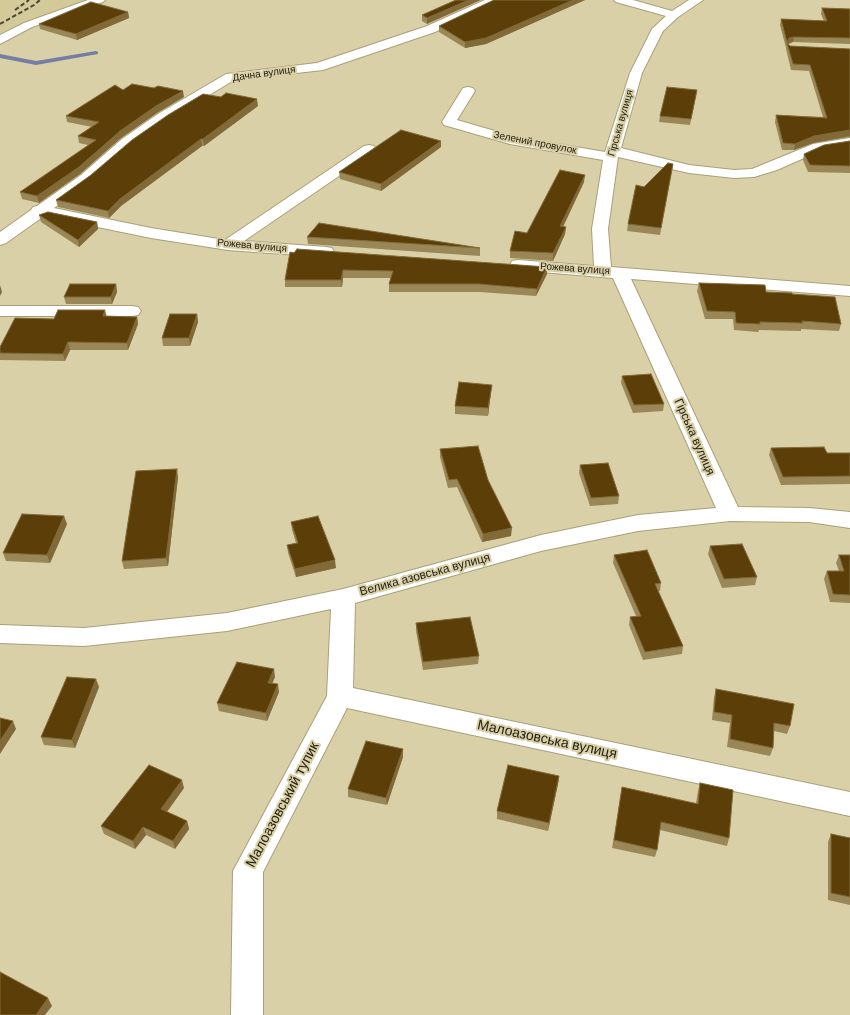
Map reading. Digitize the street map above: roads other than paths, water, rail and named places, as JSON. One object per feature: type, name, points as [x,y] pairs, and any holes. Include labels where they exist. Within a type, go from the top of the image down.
[{"type":"street","points":[[0,40],[28,25],[99,0]]},
{"type":"street","name":"Дачна вулиця","points":[[0,240],[39,210],[86,178],[127,142],[163,117],[231,77],[319,67],[431,29],[494,0]]},
{"type":"street","points":[[620,0],[674,15]]},
{"type":"street","name":"Гірська вулиця","points":[[697,0],[674,15],[658,29],[636,73],[612,154],[600,229],[611,271],[730,514]]},
{"type":"street","name":"Зелений провулок","points":[[468,91],[450,122],[510,140],[612,154],[689,169],[734,174],[754,173],[772,168],[818,148],[837,143],[850,142]]},
{"type":"street","points":[[228,245],[369,149]]},
{"type":"street","name":"Рожева вулиця","points":[[39,210],[151,233],[228,245],[340,253]]},
{"type":"street","name":"Рожева вулиця","points":[[499,264],[611,271],[850,291]]},
{"type":"street","points":[[0,311],[132,311]]},
{"type":"street","name":"Велика азовська вулиця","points":[[0,634],[84,637],[227,622],[342,598],[541,543],[638,523],[730,514],[809,515],[850,520]]},
{"type":"street","points":[[340,696],[342,598]]},
{"type":"street","name":"Малоазовська вулиця","points":[[340,696],[850,804]]},
{"type":"street","name":"Малоазовський тупик","points":[[247,1015],[248,871],[340,696]]},
{"type":"waterway","points":[[0,56],[36,63],[96,53]]},
{"type":"railway","points":[[15,10],[29,0]]},
{"type":"railway","points":[[0,24],[34,5],[40,0]]}]
